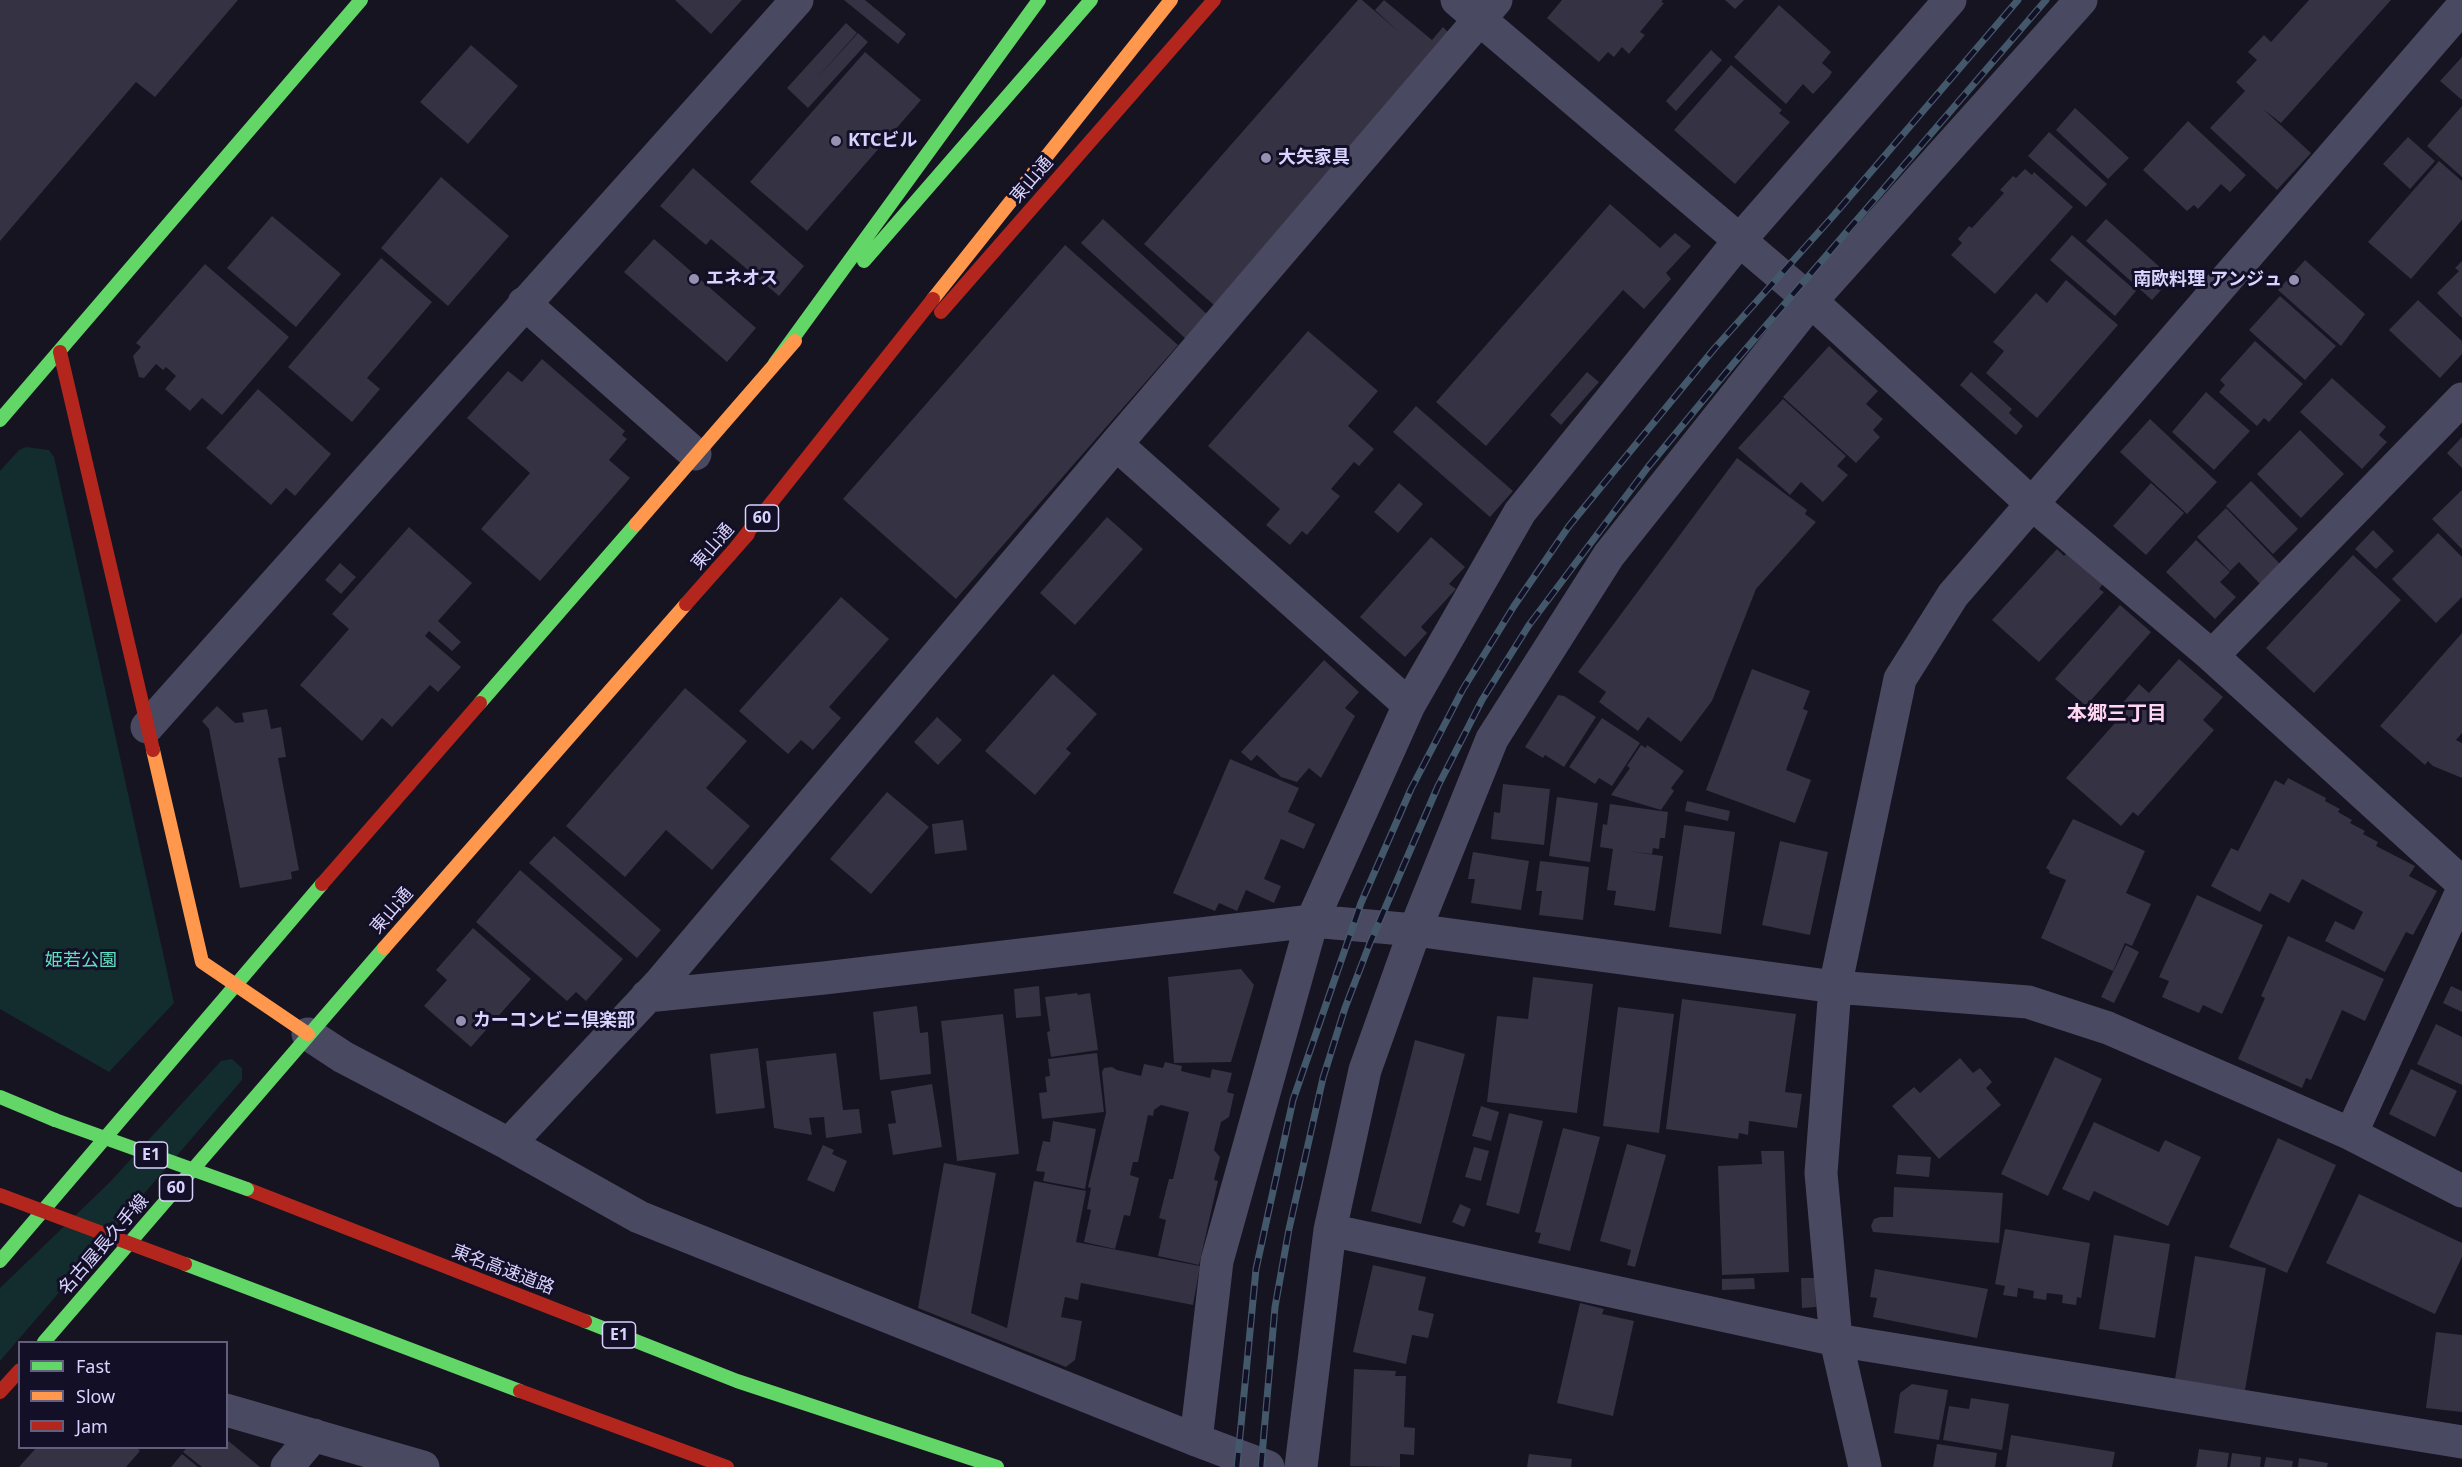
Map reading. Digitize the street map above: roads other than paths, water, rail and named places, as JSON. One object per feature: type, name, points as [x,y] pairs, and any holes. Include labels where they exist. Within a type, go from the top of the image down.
[{"type":"main road","points":[[0,420],[361,0]]},
{"type":"main road","points":[[775,363],[1039,0]]},
{"type":"main road","points":[[0,1261],[235,984],[1091,0]]},
{"type":"main road","points":[[729,556],[1171,0]]},
{"type":"main road","name":"東山通","points":[[308,1034],[1214,0]]},
{"type":"main road","points":[[60,352],[202,962],[308,1034]]},
{"type":"main road","name":"名古屋長久手線","points":[[45,1341],[308,1034]]},
{"type":"main road","name":"東名高速道路","points":[[0,1097],[55,1120],[247,1189],[737,1381],[997,1467]]},
{"type":"main road","points":[[0,1195],[448,1365],[727,1467]]},
{"type":"main road","points":[[0,1392],[18,1372]]},
{"type":"street","points":[[147,727],[796,0]]},
{"type":"street","points":[[1196,1440],[1217,1261],[1312,921],[1410,705],[1520,512],[1738,241],[1950,0]]},
{"type":"street","points":[[1300,1467],[1330,1230],[1365,1070],[1415,930],[1492,739],[1609,555],[1811,301],[2081,0]]},
{"type":"street","points":[[509,1144],[648,996],[1116,444],[1477,7],[1738,241],[1811,301],[2031,503],[2212,656],[2462,883]]},
{"type":"street","points":[[1865,1467],[1836,1340],[1821,1173],[1836,987],[1900,679],[1953,595],[2462,7]]},
{"type":"street","points":[[524,303],[695,454]]},
{"type":"street","points":[[2212,656],[2462,399]]},
{"type":"street","points":[[1116,444],[1410,705]]},
{"type":"street","points":[[2351,1134],[2462,891]]},
{"type":"street","points":[[648,996],[824,978],[1312,921],[1415,930],[1836,987],[2028,1002],[2108,1028],[2351,1134],[2462,1191]]},
{"type":"street","points":[[308,1034],[342,1057],[509,1144],[639,1217],[1268,1467]]},
{"type":"street","points":[[1330,1230],[1836,1340],[2462,1442]]},
{"type":"street","points":[[228,1411],[423,1467]]},
{"type":"street","points":[[287,1467],[314,1435]]},
{"type":"railway","points":[[1237,1467],[1256,1269],[1293,1100],[1361,903],[1411,789],[1463,689],[1514,606],[1569,526],[1714,349],[1834,215],[2018,0]]},
{"type":"railway","points":[[1261,1467],[1275,1307],[1289,1229],[1323,1078],[1345,1008],[1370,943],[1438,786],[1482,700],[1529,625],[1648,467],[1733,364],[2046,0]]},
{"type":"place","name":"KTCビル","points":[[836,141]]},
{"type":"place","name":"大矢家具","points":[[1266,158]]},
{"type":"place","name":"エネオス","points":[[694,279]]},
{"type":"place","name":"南欧料理 アンジュ","points":[[2294,280]]},
{"type":"place","name":"カーコンビニ倶楽部","points":[[461,1021]]},
{"type":"district","name":"本郷三丁目","points":[[2117,714]]},
{"type":"park label","name":"姫若公園","points":[[81,961]]}]
